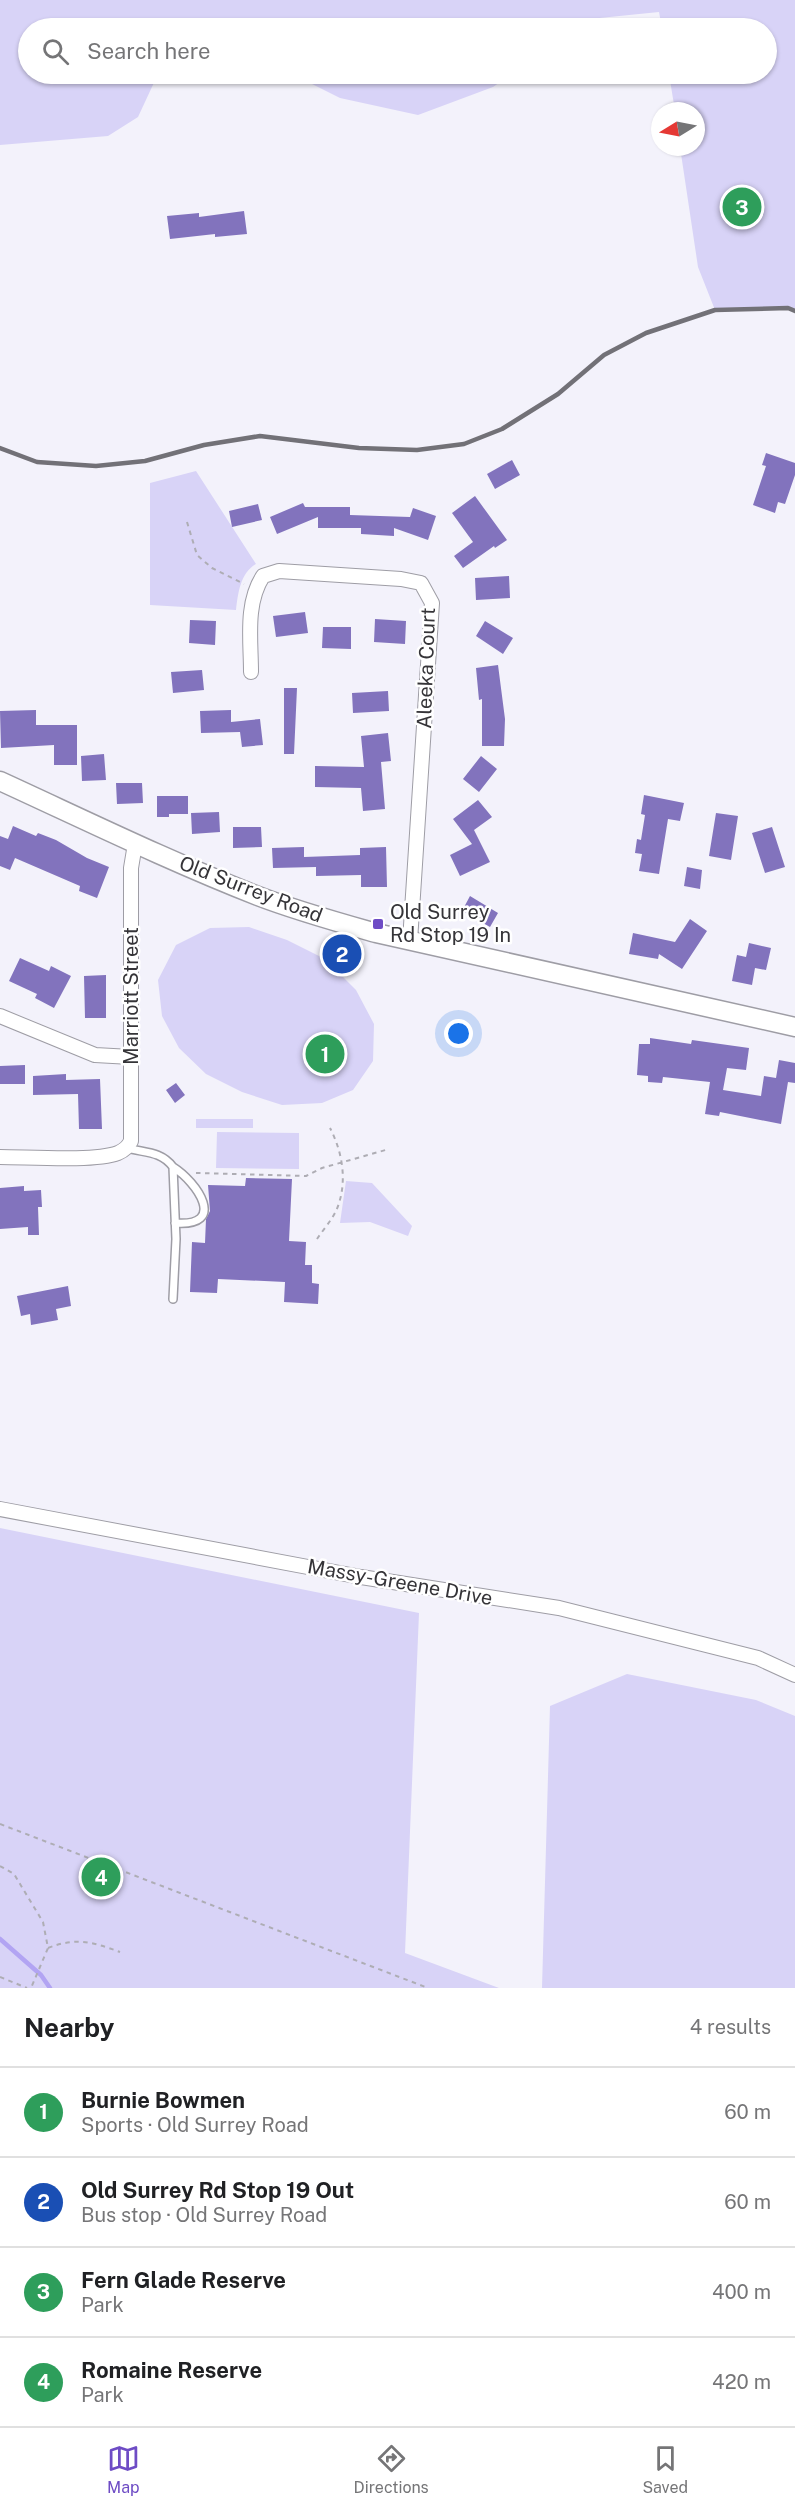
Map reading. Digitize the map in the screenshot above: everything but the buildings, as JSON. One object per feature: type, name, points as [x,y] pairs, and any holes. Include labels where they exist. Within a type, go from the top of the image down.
[{"type":"main road","name":"Old Surrey Road","points":[[0,781],[135,844],[259,896],[319,917],[410,940],[795,1027]]},
{"type":"street","name":"Aleeka Court","points":[[255,589],[263,576],[279,571],[401,579],[421,583],[432,603],[410,940]]},
{"type":"street","points":[[251,672],[251,612],[255,589]]},
{"type":"street","name":"Marriott Street","points":[[127,1148],[132,1132],[131,868],[135,844]]},
{"type":"street","points":[[0,1016],[95,1055],[131,1057]]},
{"type":"street","points":[[0,1157],[93,1157],[117,1154],[127,1148]]},
{"type":"street","name":"Massy-Greene Drive","points":[[0,1509],[361,1577],[559,1608],[758,1658],[795,1675]]},
{"type":"lane","points":[[127,1148],[157,1153],[166,1158],[173,1167],[182,1172],[203,1197],[205,1208],[202,1216],[194,1222],[175,1224]]},
{"type":"lane","points":[[173,1167],[175,1224],[173,1299]]},
{"type":"path","points":[[187,522],[197,555],[212,568],[255,589]]},
{"type":"path","points":[[317,1239],[336,1211],[342,1181],[339,1145],[330,1128]]},
{"type":"path","points":[[182,1172],[306,1176],[342,1162],[389,1149]]},
{"type":"path","points":[[0,1824],[428,1988]]},
{"type":"path","points":[[0,1866],[14,1874],[43,1922],[48,1948],[32,1986]]},
{"type":"path","points":[[48,1948],[64,1942],[92,1941],[120,1952]]},
{"type":"path","points":[[0,1977],[27,1988]]},
{"type":"shaded area","points":[[0,0],[795,0],[795,311],[788,308],[715,310],[698,267],[681,156],[705,156],[705,102],[674,102],[671,84],[777,84],[777,18],[660,18],[659,12],[600,18],[18,18],[18,84],[153,84],[138,117],[108,136],[0,145]]},
{"type":"shaded area","points":[[312,84],[497,84],[418,115],[340,98]]},
{"type":"shaded area","points":[[196,471],[256,564],[243,578],[236,610],[150,605],[150,483]]},
{"type":"shaded area","points":[[249,927],[287,940],[325,959],[356,990],[374,1024],[373,1061],[353,1090],[322,1103],[282,1105],[242,1092],[206,1074],[179,1048],[162,1016],[158,980],[176,945],[210,928]]},
{"type":"shaded area","points":[[196,1119],[253,1119],[253,1128],[196,1128]]},
{"type":"shaded area","points":[[217,1132],[299,1133],[299,1169],[216,1168]]},
{"type":"shaded area","points":[[346,1181],[372,1183],[412,1226],[408,1236],[370,1222],[340,1223]]},
{"type":"shaded area","points":[[0,1528],[419,1613],[405,1953],[499,1988],[0,1988]]},
{"type":"shaded area","points":[[627,1674],[756,1700],[795,1716],[795,1988],[542,1988],[550,1706]]},
{"type":"waterway","points":[[0,1939],[41,1975],[50,1988]]},
{"type":"railway","points":[[0,448],[37,462],[96,466],[145,461],[204,445],[260,436],[359,448],[417,450],[464,444],[502,429],[558,394],[604,355],[646,333],[715,310],[788,308],[795,311]]},
{"type":"place","name":"Fern Glade Reserve","points":[[742,207]]},
{"type":"place","name":"Old Surrey Rd Stop 19 In","points":[[378,924]]},
{"type":"place","name":"Old Surrey Rd Stop 19 Out","points":[[342,954]]},
{"type":"place","name":"Burnie Bowmen","points":[[325,1054]]},
{"type":"place","name":"Romaine Reserve","points":[[101,1877]]}]
